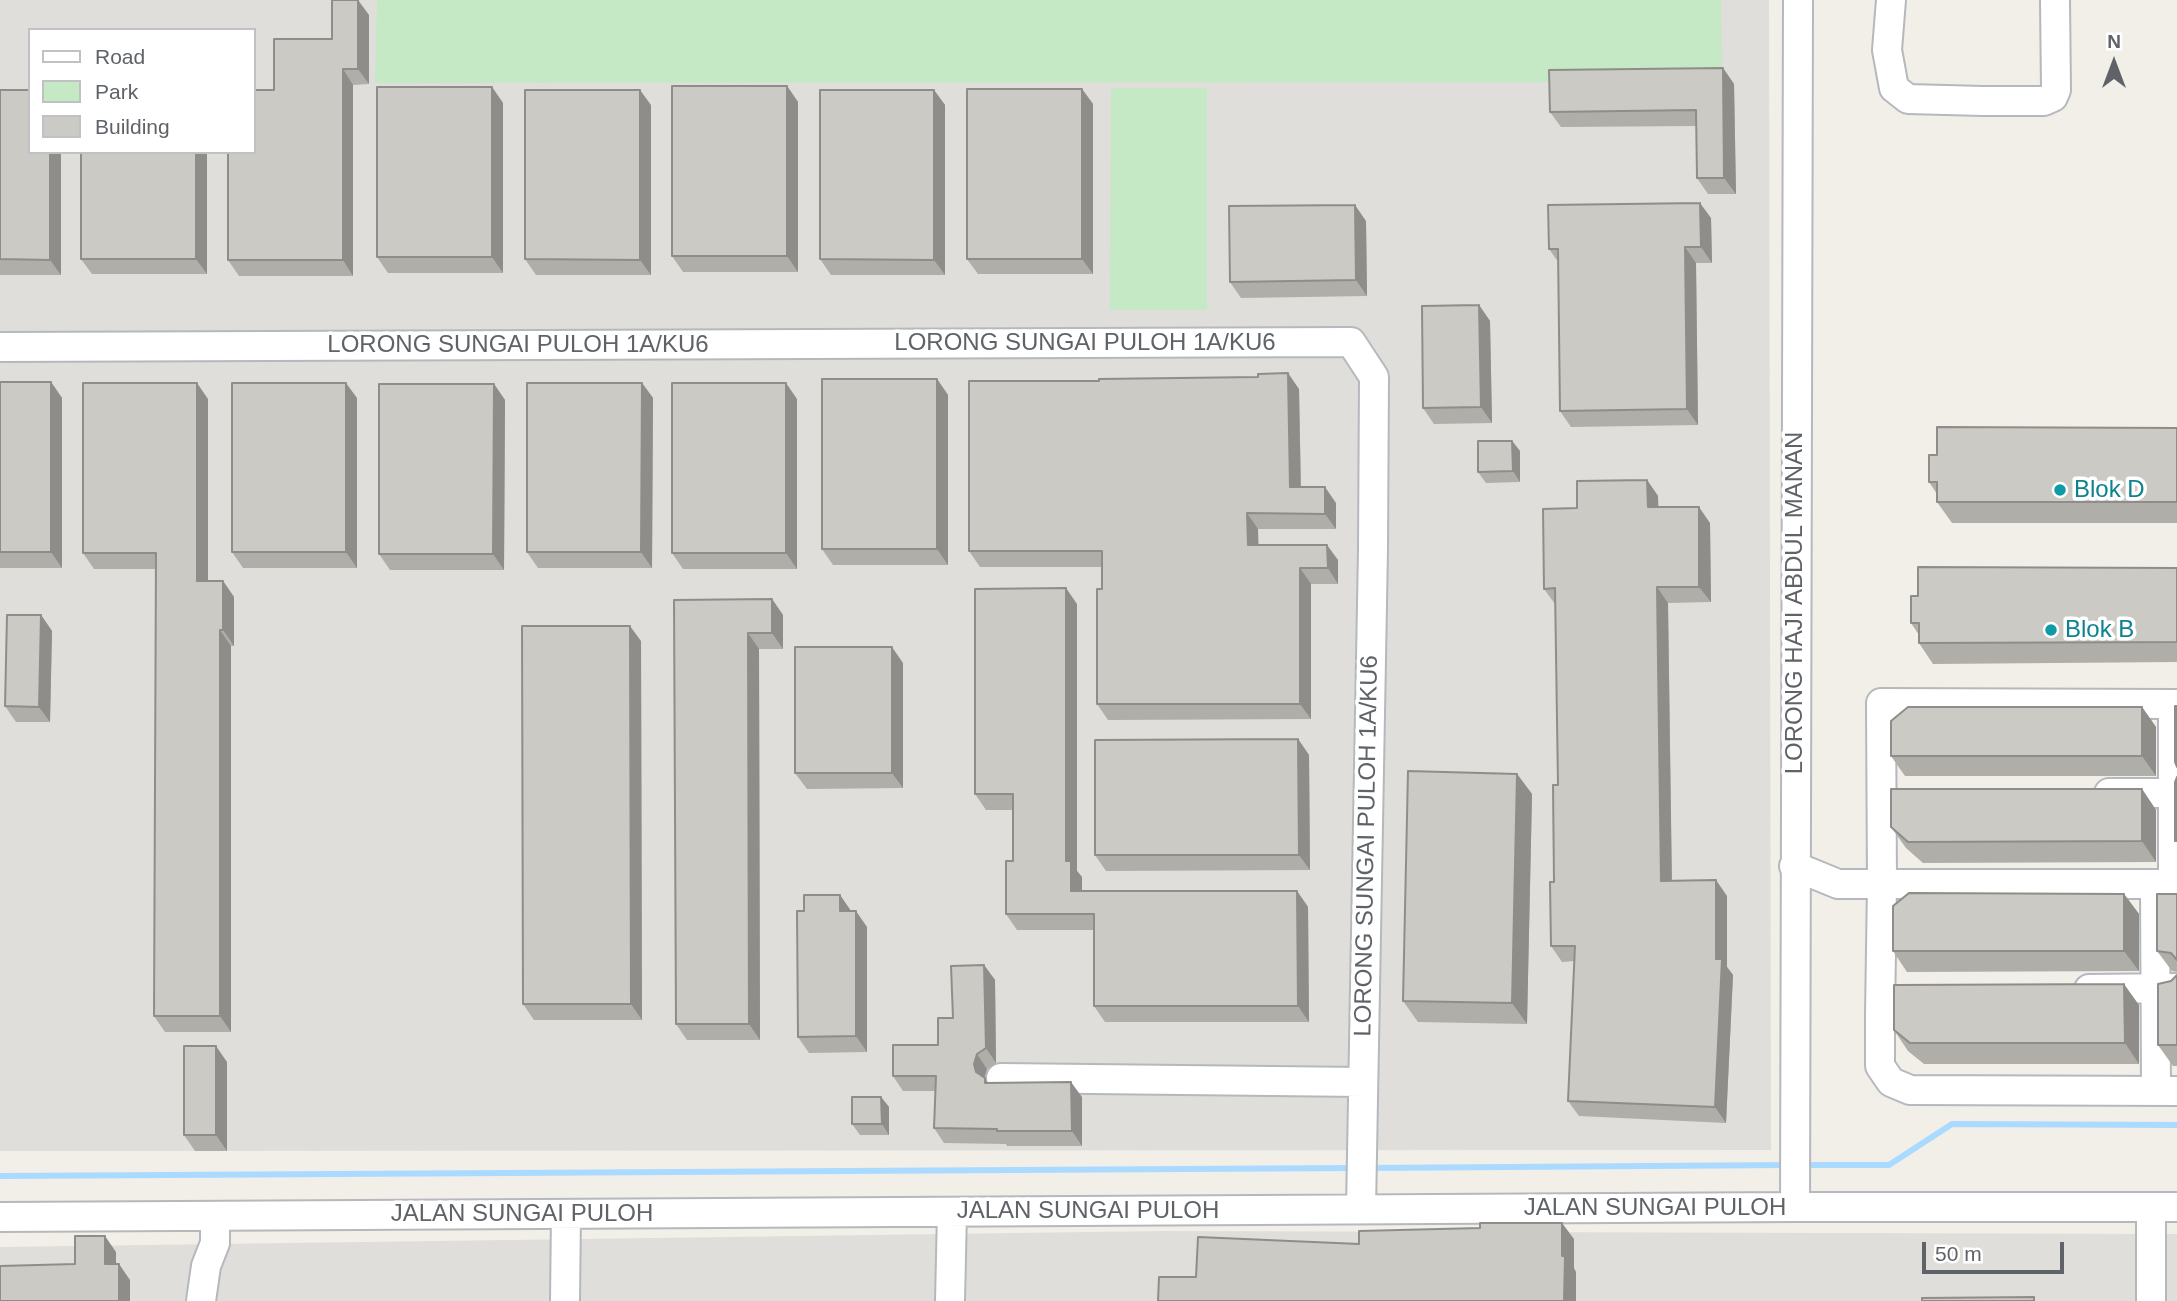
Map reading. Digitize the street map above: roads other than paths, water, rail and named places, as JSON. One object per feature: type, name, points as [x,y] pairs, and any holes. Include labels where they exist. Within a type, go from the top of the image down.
[{"type":"street","name":"LORONG HAJI ABDUL MANAN","points":[[1794,1197],[1798,0]]},
{"type":"street","points":[[1891,0],[1887,50],[1894,88],[1908,99],[1983,101],[2044,101],[2053,97],[2056,90],[2055,0]]},
{"type":"street","name":"LORONG SUNGAI PULOH 1A/KU6","points":[[0,348],[1351,342],[1374,377],[1361,1197]]},
{"type":"street","points":[[1881,703],[2175,704],[2175,793],[2168,884],[2166,1091],[1910,1090],[1891,1082],[1881,1066],[1894,989],[1882,884],[1896,793],[1881,703]]},
{"type":"street","points":[[2090,793],[2175,793]]},
{"type":"street","points":[[1794,866],[1838,884],[2168,884]]},
{"type":"street","points":[[1794,916],[1838,884]]},
{"type":"street","points":[[2059,989],[2166,988]]},
{"type":"street","points":[[1002,1078],[1362,1082]]},
{"type":"street","name":"JALAN SUNGAI PULOH","points":[[0,1217],[952,1212],[1361,1197],[1794,1197],[2164,1207]]},
{"type":"street","points":[[2151,1301],[2164,1207]]},
{"type":"street","points":[[950,1301],[952,1212]]},
{"type":"street","points":[[565,1301],[566,1214]]},
{"type":"street","points":[[201,1301],[206,1266],[215,1243],[215,1216]]},
{"type":"waterway","points":[[1802,1165],[1889,1165],[1952,1124],[2177,1125]]},
{"type":"waterway","points":[[1368,1168],[1788,1165]]},
{"type":"waterway","points":[[0,1176],[1354,1168]]},
{"type":"place","name":"Blok D","points":[[2060,490]]},
{"type":"place","name":"Blok B","points":[[2051,630]]}]
